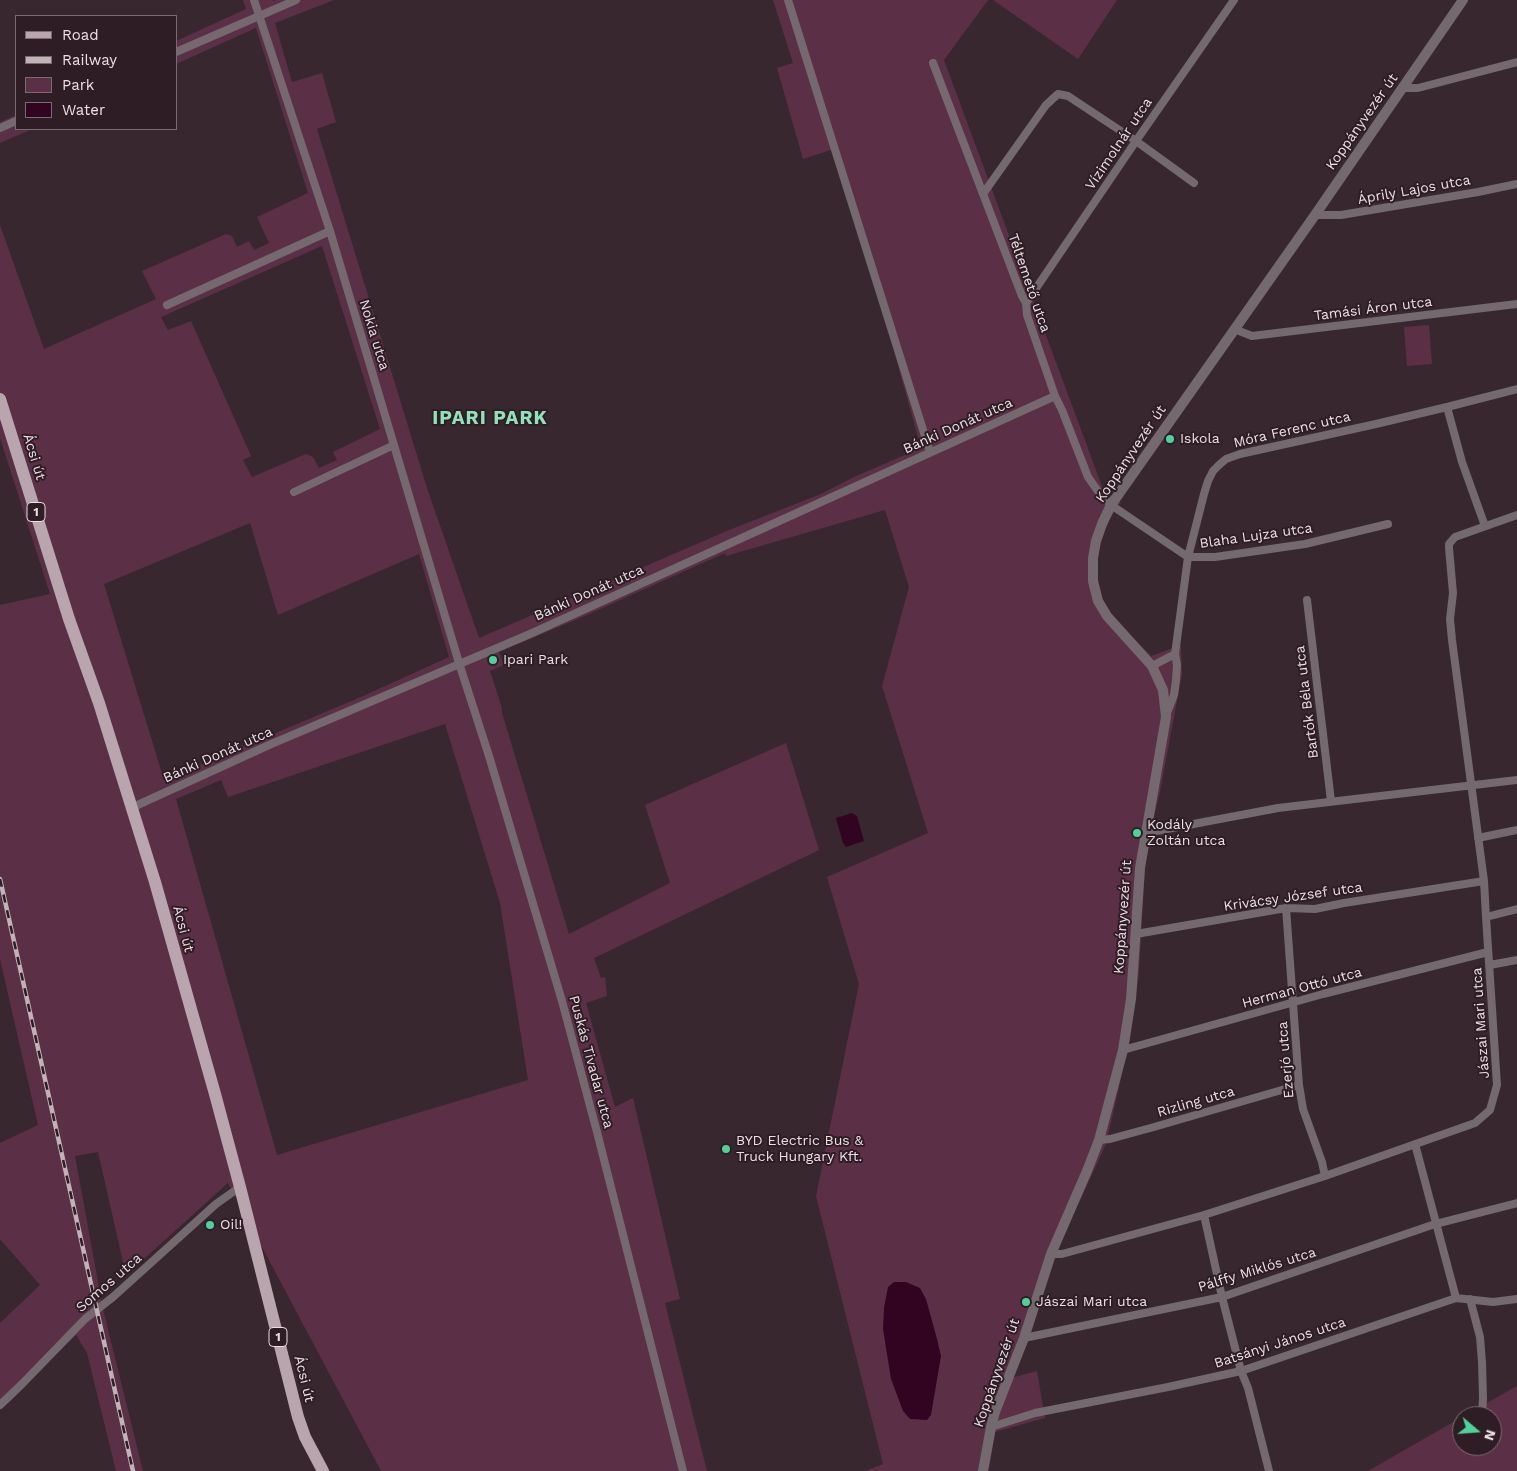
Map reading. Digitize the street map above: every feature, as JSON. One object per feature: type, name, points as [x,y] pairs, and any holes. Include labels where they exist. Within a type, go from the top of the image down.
[{"type":"main road","name":"Ácsi út","points":[[0,399],[69,619],[99,702],[155,882],[216,1094],[298,1417],[305,1437],[323,1471]]},
{"type":"street","name":"Nokia utca","points":[[254,0],[330,231],[460,663]]},
{"type":"street","points":[[178,51],[296,0]]},
{"type":"street","points":[[788,0],[930,452]]},
{"type":"street","name":"Vízimolnár utca","points":[[1026,303],[1234,0]]},
{"type":"street","name":"Koppányvezér út","points":[[983,1471],[995,1412],[1024,1338],[1051,1254],[1099,1140],[1123,1050],[1131,999],[1140,868],[1166,716],[1162,690],[1152,666],[1107,616],[1098,601],[1093,581],[1094,549],[1102,524],[1111,505],[1315,215],[1463,0]]},
{"type":"street","points":[[1402,88],[1418,88],[1517,62]]},
{"type":"street","name":"Téltemető utca","points":[[933,63],[1026,303],[1027,315],[1055,396],[1088,477],[1100,494],[1111,505]]},
{"type":"street","points":[[983,194],[1046,105],[1058,94],[1068,96],[1136,141],[1194,183]]},
{"type":"street","points":[[0,128],[15,120]]},
{"type":"street","name":"Áprily Lajos utca","points":[[1315,215],[1341,215],[1517,184]]},
{"type":"street","points":[[167,305],[330,231]]},
{"type":"street","name":"Tamási Áron utca","points":[[1234,329],[1252,336],[1517,304]]},
{"type":"street","name":"Móra Ferenc utca","points":[[1166,716],[1174,695],[1177,665],[1176,654],[1188,557],[1208,481],[1213,471],[1226,459],[1240,454],[1447,408],[1517,388]]},
{"type":"street","name":"Bánki Donát utca","points":[[131,808],[269,745],[530,634],[1055,396]]},
{"type":"street","points":[[1447,408],[1462,462],[1485,526],[1517,515]]},
{"type":"street","points":[[294,492],[394,445]]},
{"type":"street","name":"Blaha Lujza utca","points":[[1111,505],[1188,557],[1215,557],[1305,544],[1388,524]]},
{"type":"street","name":"Jászai Mari utca","points":[[1051,1254],[1062,1254],[1204,1215],[1325,1176],[1475,1123],[1490,1110],[1497,1085],[1484,881],[1450,626],[1453,593],[1449,548],[1449,544],[1455,537],[1485,526]]},
{"type":"street","name":"Bartók Béla utca","points":[[1307,600],[1331,801]]},
{"type":"street","points":[[1152,666],[1176,654]]},
{"type":"street","name":"Puskás Tivadar utca","points":[[460,663],[562,1001],[683,1471]]},
{"type":"street","points":[[1146,833],[1278,808],[1517,780]]},
{"type":"street","points":[[1478,838],[1517,830]]},
{"type":"street","name":"Krivácsy József utca","points":[[1136,934],[1286,908],[1315,909],[1484,881]]},
{"type":"street","name":"Ezerjó utca","points":[[1286,908],[1299,1085],[1303,1109],[1322,1162],[1325,1176]]},
{"type":"street","points":[[1486,917],[1517,909]]},
{"type":"street","name":"Herman Ottó utca","points":[[1123,1050],[1332,992],[1488,952]]},
{"type":"street","points":[[1490,965],[1517,960]]},
{"type":"street","name":"Rizling utca","points":[[1099,1140],[1110,1139],[1154,1127],[1299,1085]]},
{"type":"street","points":[[1415,1144],[1456,1298]]},
{"type":"street","name":"Somos utca","points":[[0,1405],[85,1319],[113,1297],[216,1204],[240,1187]]},
{"type":"street","name":"Pálffy Miklós utca","points":[[1024,1338],[1222,1297],[1436,1224],[1517,1203]]},
{"type":"street","points":[[1204,1215],[1240,1372],[1248,1388],[1269,1471]]},
{"type":"street","name":"Batsányi János utca","points":[[991,1427],[1035,1413],[1240,1372],[1456,1298],[1492,1302],[1517,1299]]},
{"type":"street","points":[[1470,1299],[1480,1337],[1484,1388],[1483,1406]]},
{"type":"green space","points":[[243,0],[334,0],[275,23],[292,82],[322,73],[336,122],[317,129],[427,488],[479,638],[729,530],[821,494],[854,477],[921,448],[890,337],[831,150],[803,159],[777,68],[793,63],[773,0],[988,0],[944,60],[1103,489],[1121,502],[1104,527],[1097,551],[1097,577],[1102,598],[1110,614],[1151,656],[1181,645],[1182,674],[1160,792],[1146,848],[1139,974],[1130,1039],[1106,1144],[1059,1246],[1027,1344],[1011,1378],[1037,1371],[1045,1418],[995,1432],[989,1468],[985,1471],[865,1471],[883,1464],[816,1196],[859,984],[827,877],[928,833],[882,686],[909,587],[885,510],[726,556],[725,553],[499,652],[504,665],[490,671],[569,934],[670,883],[645,805],[786,743],[819,850],[594,958],[601,978],[605,977],[607,996],[586,1003],[615,1107],[633,1098],[680,1299],[665,1303],[707,1471],[381,1471],[228,1183],[126,1275],[98,1152],[75,1156],[103,1309],[143,1471],[116,1471],[87,1353],[76,1335],[0,1409],[0,1323],[40,1285],[0,1239],[0,1143],[38,1125],[0,959],[0,605],[50,594],[0,438],[0,225],[44,349],[156,299],[142,271],[226,234],[232,236],[237,247],[249,241],[254,250],[269,243],[257,217],[308,193],[256,28],[178,63],[178,40],[246,9]],"holes":[[[322,246],[380,429],[333,452],[337,460],[319,468],[313,457],[306,454],[252,477],[243,460],[251,456],[191,321],[168,330],[161,317]],[[250,523],[278,615],[419,554],[449,657],[361,697],[164,780],[104,584]],[[445,724],[500,903],[528,1080],[277,1155],[176,799],[221,780],[228,797]]]},
{"type":"green space","points":[[993,0],[1117,0],[1078,59]]},
{"type":"green space","points":[[15,115],[15,130],[30,130],[0,143],[0,122]]},
{"type":"green space","points":[[1429,325],[1432,364],[1407,366],[1404,327]]},
{"type":"green space","points":[[1517,1386],[1517,1471],[1368,1471],[1452,1423],[1452,1456],[1502,1456],[1502,1406],[1482,1406]]},
{"type":"water","points":[[852,813],[857,816],[864,841],[846,847],[843,843],[836,818]]},
{"type":"water","points":[[894,1282],[906,1282],[920,1288],[926,1299],[937,1339],[941,1356],[931,1415],[927,1420],[910,1419],[903,1411],[891,1379],[883,1329],[888,1287]]},
{"type":"railway","points":[[0,879],[133,1471]]},
{"type":"place","name":"Iskola","points":[[1170,439]]},
{"type":"place","name":"Ipari Park","points":[[493,660]]},
{"type":"place","name":"Kodály Zoltán utca","points":[[1137,833]]},
{"type":"place","name":"BYD Electric Bus & Truck Hungary Kft.","points":[[726,1149]]},
{"type":"place","name":"Oil!","points":[[210,1225]]},
{"type":"place","name":"Jászai Mari utca","points":[[1026,1302]]},
{"type":"district","name":"IPARI PARK","points":[[490,418]]}]
